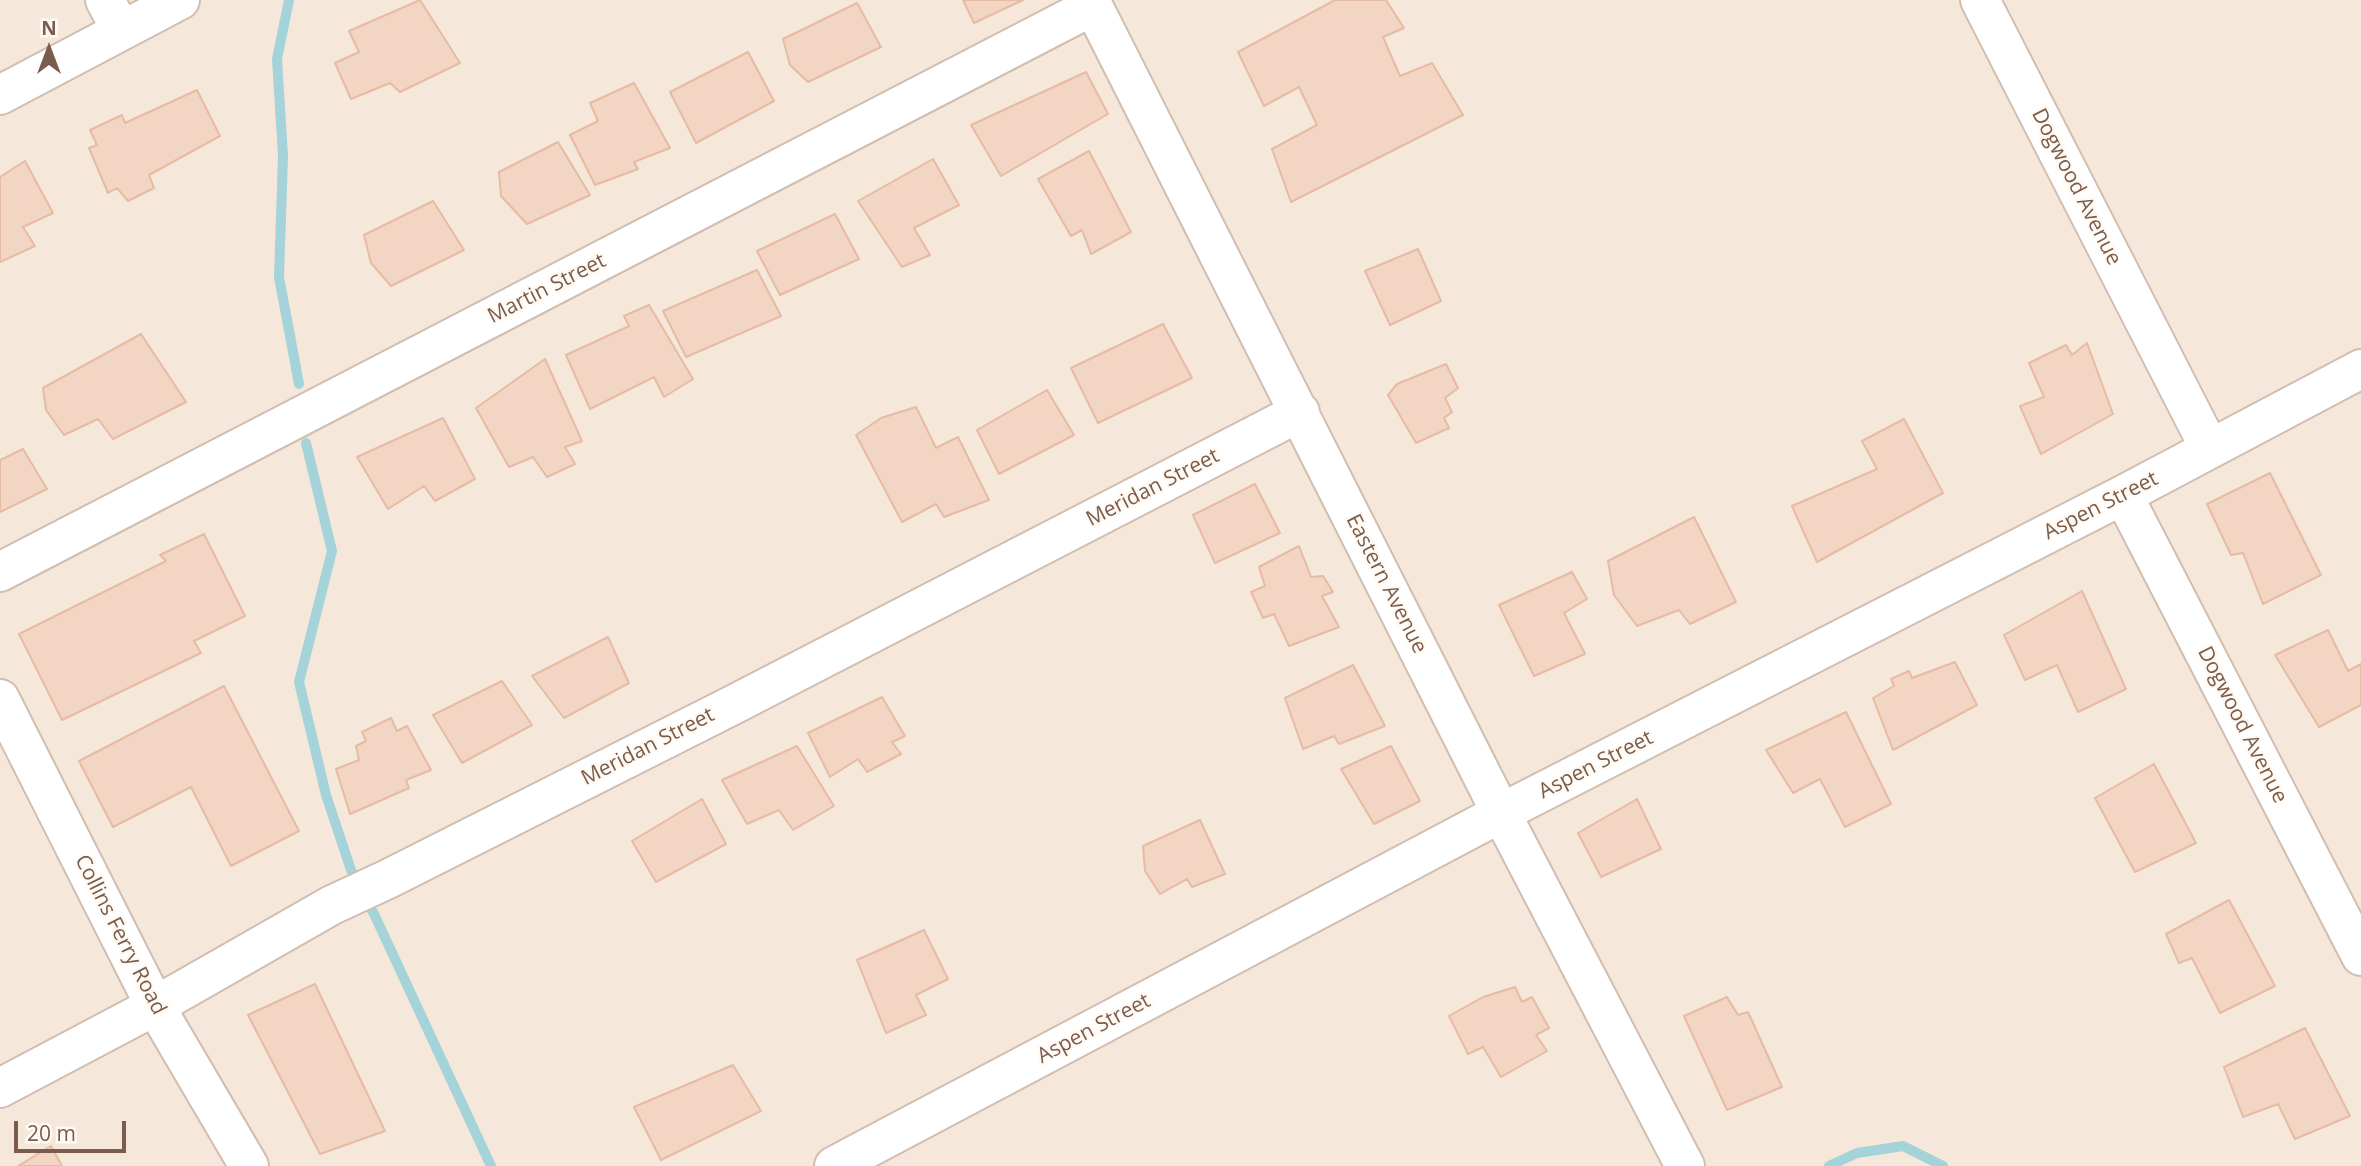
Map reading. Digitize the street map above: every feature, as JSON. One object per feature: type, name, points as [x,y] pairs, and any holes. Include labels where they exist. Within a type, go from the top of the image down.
[{"type":"street","points":[[0,95],[113,15],[180,0]]},
{"type":"street","name":"Dogwood Avenue","points":[[1980,0],[2210,449]]},
{"type":"street","name":"Eastern Avenue","points":[[1092,3],[1501,813],[1685,1166]]},
{"type":"street","name":"Martin Street","points":[[0,572],[1092,3]]},
{"type":"street","name":"Aspen Street","points":[[834,1166],[1501,813],[2123,495],[2361,369]]},
{"type":"street","name":"Meridan Street","points":[[0,1088],[155,1006],[332,905],[729,707],[1300,412]]},
{"type":"street","name":"Dogwood Avenue","points":[[2123,495],[2361,956]]},
{"type":"street","name":"Collins Ferry Road","points":[[0,699],[155,1006],[250,1166]]},
{"type":"shaded area","points":[[0,0],[2361,0],[2361,1166],[0,1166]]},
{"type":"building","points":[[420,0],[460,63],[400,92],[390,83],[351,99],[335,63],[359,52],[349,31]]},
{"type":"building","points":[[963,0],[1023,0],[974,23]]},
{"type":"building","points":[[1335,0],[1386,0],[1404,28],[1383,37],[1400,76],[1432,63],[1463,115],[1291,202],[1272,149],[1317,125],[1299,87],[1264,106],[1238,52]]},
{"type":"building","points":[[857,3],[881,47],[808,82],[790,65],[783,39]]},
{"type":"building","points":[[748,52],[774,101],[696,143],[670,92]]},
{"type":"building","points":[[1086,72],[1108,114],[1001,176],[971,125]]},
{"type":"building","points":[[634,83],[670,148],[634,162],[638,169],[595,185],[570,135],[598,121],[590,103]]},
{"type":"building","points":[[197,90],[220,136],[149,175],[154,188],[128,201],[117,188],[108,193],[89,148],[97,145],[90,130],[122,115],[125,123]]},
{"type":"building","points":[[558,142],[590,195],[527,224],[501,196],[499,172]]},
{"type":"building","points":[[1089,151],[1131,232],[1091,254],[1082,230],[1071,236],[1038,179]]},
{"type":"building","points":[[933,159],[959,205],[914,228],[930,255],[902,267],[858,201]]},
{"type":"building","points":[[25,161],[53,213],[23,227],[35,246],[0,262],[0,177]]},
{"type":"building","points":[[433,201],[464,250],[391,286],[371,263],[364,235]]},
{"type":"building","points":[[835,214],[859,259],[780,295],[757,251]]},
{"type":"building","points":[[1418,249],[1441,301],[1390,325],[1365,271]]},
{"type":"building","points":[[757,270],[781,316],[686,357],[663,311]]},
{"type":"building","points":[[649,305],[693,379],[664,397],[654,377],[590,409],[566,355],[629,326],[624,316]]},
{"type":"building","points":[[1163,324],[1192,378],[1098,423],[1071,368]]},
{"type":"building","points":[[141,334],[186,402],[113,439],[98,419],[64,435],[46,410],[43,388]]},
{"type":"building","points":[[2087,343],[2113,414],[2041,454],[2020,406],[2044,397],[2029,363],[2066,345],[2072,355]]},
{"type":"building","points":[[545,359],[582,441],[565,447],[575,464],[547,477],[533,457],[509,467],[476,408]]},
{"type":"building","points":[[1446,364],[1458,388],[1445,398],[1452,412],[1444,418],[1449,428],[1416,443],[1388,395],[1397,384]]},
{"type":"building","points":[[1047,390],[1074,435],[999,474],[977,430]]},
{"type":"building","points":[[916,407],[936,448],[958,437],[989,500],[944,517],[936,504],[902,522],[856,435],[881,418]]},
{"type":"building","points":[[443,418],[475,479],[435,501],[424,486],[388,509],[357,457]]},
{"type":"building","points":[[1904,419],[1943,493],[1817,562],[1792,506],[1877,469],[1862,441]]},
{"type":"building","points":[[23,449],[47,489],[0,512],[0,460]]},
{"type":"building","points":[[2270,473],[2321,575],[2263,604],[2243,553],[2231,555],[2207,504]]},
{"type":"building","points":[[1255,484],[1280,533],[1215,563],[1193,515]]},
{"type":"building","points":[[1694,517],[1736,602],[1690,624],[1679,610],[1637,626],[1614,595],[1608,561]]},
{"type":"building","points":[[204,534],[245,616],[194,641],[201,653],[62,720],[19,634],[166,561],[160,555]]},
{"type":"building","points":[[1299,546],[1311,577],[1323,576],[1333,592],[1322,596],[1339,627],[1289,646],[1274,614],[1263,618],[1251,592],[1265,586],[1259,567]]},
{"type":"building","points":[[1572,572],[1587,599],[1564,613],[1585,654],[1534,676],[1499,605]]},
{"type":"building","points":[[2082,591],[2126,689],[2078,712],[2057,665],[2025,680],[2004,635]]},
{"type":"building","points":[[2328,630],[2348,671],[2361,664],[2361,705],[2319,727],[2275,655]]},
{"type":"building","points":[[608,637],[629,683],[564,718],[532,676]]},
{"type":"building","points":[[1955,662],[1977,705],[1893,750],[1873,698],[1894,686],[1891,679],[1909,671],[1912,678]]},
{"type":"building","points":[[1353,665],[1385,726],[1339,744],[1334,736],[1303,749],[1285,698]]},
{"type":"building","points":[[502,681],[532,725],[462,763],[433,715]]},
{"type":"building","points":[[224,686],[299,831],[231,866],[191,787],[113,827],[79,761]]},
{"type":"building","points":[[882,697],[905,736],[892,742],[901,754],[867,772],[858,759],[830,777],[808,733]]},
{"type":"building","points":[[1846,712],[1891,804],[1845,827],[1820,779],[1793,793],[1766,750]]},
{"type":"building","points":[[391,718],[397,731],[407,726],[431,770],[406,780],[409,788],[350,814],[336,769],[359,760],[356,746],[366,741],[362,732]]},
{"type":"building","points":[[797,746],[834,806],[793,830],[779,810],[747,824],[722,780]]},
{"type":"building","points":[[1391,746],[1420,801],[1374,824],[1341,769]]},
{"type":"building","points":[[2154,764],[2196,843],[2135,872],[2095,798]]},
{"type":"building","points":[[702,799],[726,844],[656,882],[632,841]]},
{"type":"building","points":[[1637,799],[1661,849],[1601,877],[1578,833]]},
{"type":"building","points":[[1200,820],[1225,874],[1192,887],[1187,879],[1160,894],[1145,871],[1143,846]]},
{"type":"building","points":[[2229,900],[2275,986],[2220,1013],[2192,958],[2179,963],[2166,934]]},
{"type":"building","points":[[924,930],[948,979],[916,995],[926,1015],[886,1033],[857,960]]},
{"type":"building","points":[[315,984],[385,1131],[320,1154],[248,1015]]},
{"type":"building","points":[[1515,987],[1522,1002],[1532,997],[1549,1028],[1536,1035],[1547,1051],[1501,1077],[1483,1047],[1468,1054],[1449,1016],[1483,997]]},
{"type":"building","points":[[1727,997],[1738,1015],[1748,1012],[1782,1087],[1727,1110],[1684,1016]]},
{"type":"building","points":[[2305,1028],[2350,1116],[2295,1139],[2278,1104],[2243,1117],[2224,1067]]},
{"type":"building","points":[[733,1065],[761,1111],[661,1160],[634,1107]]},
{"type":"building","points":[[51,1146],[62,1166],[18,1166]]},
{"type":"waterway","points":[[289,0],[277,59],[283,156],[279,277],[299,384]]},
{"type":"waterway","points":[[306,443],[332,551],[299,682],[326,795],[351,870],[491,1166]]},
{"type":"waterway","points":[[1829,1166],[1857,1153],[1903,1146],[1943,1166]]}]
